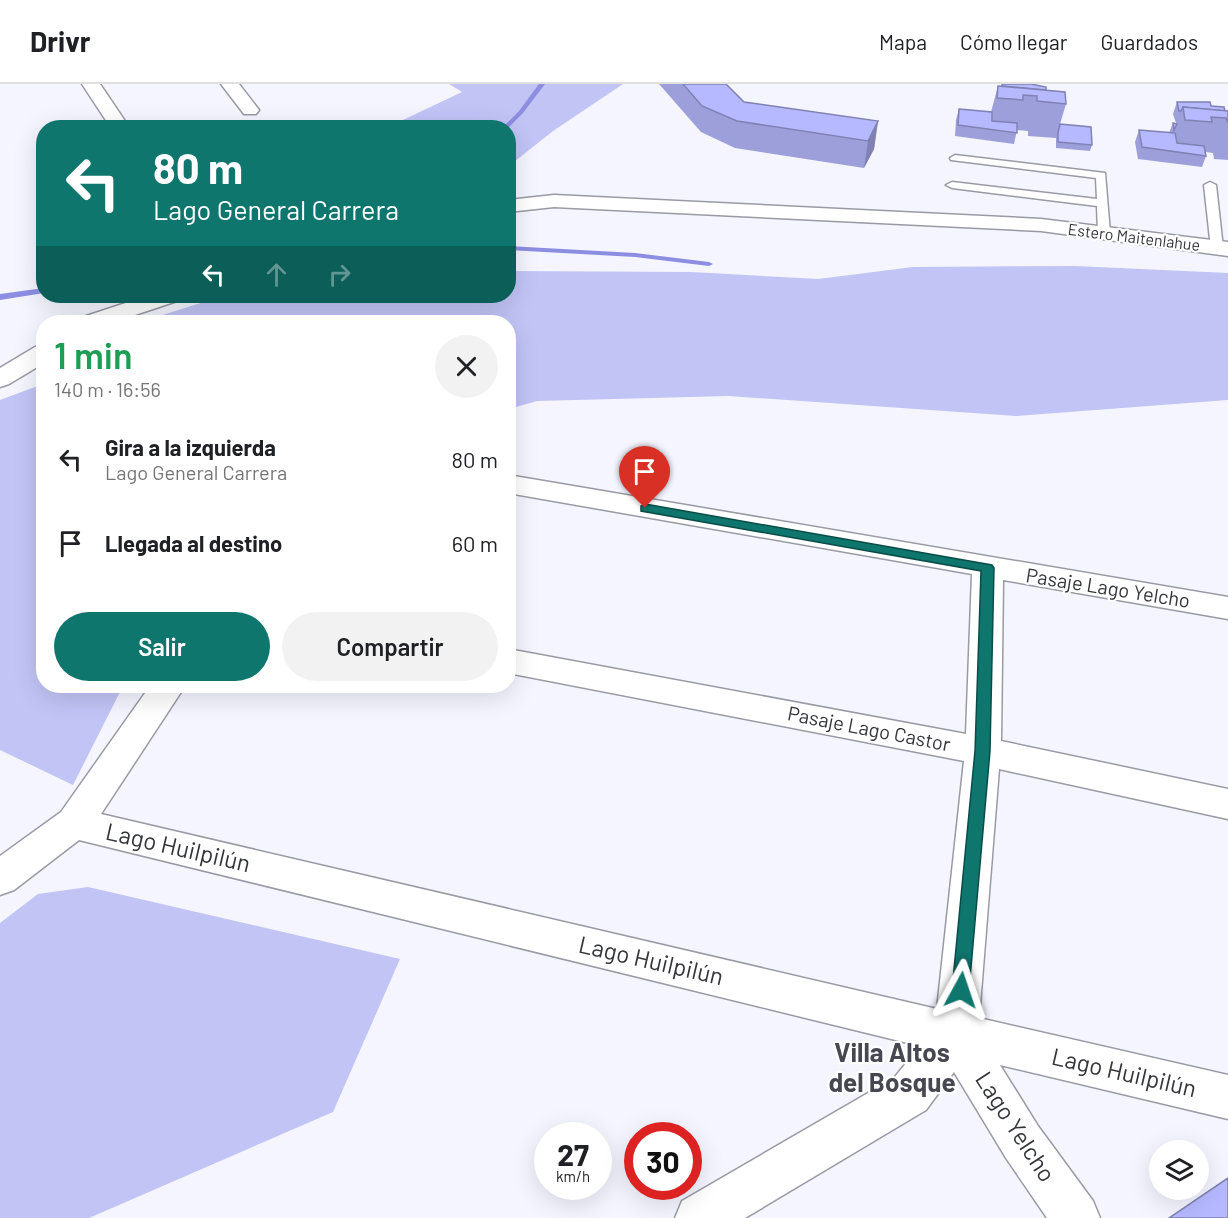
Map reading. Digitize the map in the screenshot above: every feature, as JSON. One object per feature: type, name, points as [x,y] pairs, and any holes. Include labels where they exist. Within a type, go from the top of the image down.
[{"type":"street","points":[[91,84],[115,120]]},
{"type":"street","points":[[230,84],[250,110]]},
{"type":"street","name":"Estero Maitenlahue","points":[[516,205],[554,201],[1041,225],[1223,248]]},
{"type":"street","points":[[113,315],[148,303]]},
{"type":"street","points":[[0,379],[36,357]]},
{"type":"street","name":"Pasaje Lago Yelcho","points":[[516,485],[1228,608]]},
{"type":"street","points":[[699,1218],[910,1094],[956,1034],[983,751],[988,568]]},
{"type":"street","name":"Pasaje Lago Castor","points":[[516,663],[983,751],[1228,804]]},
{"type":"street","points":[[0,878],[74,823],[163,693]]},
{"type":"street","name":"Lago Huilpilún","points":[[74,823],[1228,1097]]},
{"type":"street","name":"Lago Yelcho","points":[[956,1034],[1022,1142],[1076,1218]]},
{"type":"lane","points":[[955,158],[1101,175],[1104,233]]},
{"type":"lane","points":[[1210,184],[1223,248]]},
{"type":"lane","points":[[952,185],[1102,203]]},
{"type":"shaded area","points":[[449,84],[623,84],[553,131],[516,160],[516,120],[403,120],[462,92]]},
{"type":"shaded area","points":[[1075,266],[1228,273],[1228,400],[1016,416],[728,396],[537,401],[516,407],[516,315],[162,315],[201,303],[516,303],[516,271],[691,272],[818,279],[913,267]]},
{"type":"shaded area","points":[[36,387],[36,693],[119,693],[73,785],[0,750],[0,400]]},
{"type":"shaded area","points":[[88,887],[400,959],[333,1112],[89,1218],[0,1218],[0,923],[38,894]]},
{"type":"building","points":[[683,84],[726,84],[744,102],[878,121],[868,141],[737,121],[702,106]]},
{"type":"building","points":[[1002,84],[1031,84],[1046,87],[1046,90],[1002,86]]},
{"type":"building","points":[[998,86],[1065,92],[1066,104],[1037,101],[1037,96],[1023,95],[1023,100],[997,98]]},
{"type":"building","points":[[1177,102],[1210,102],[1211,106],[1224,107],[1225,111],[1183,107],[1179,111]]},
{"type":"building","points":[[1183,107],[1228,111],[1228,123],[1226,118],[1211,117],[1212,122],[1185,120]]},
{"type":"building","points":[[959,109],[992,112],[992,121],[1017,123],[1017,133],[958,125]]},
{"type":"building","points":[[1060,124],[1091,127],[1092,145],[1058,142]]},
{"type":"building","points":[[1139,130],[1175,133],[1177,143],[1204,146],[1206,156],[1142,147]]},
{"type":"building","points":[[1228,1178],[1228,1218],[1169,1218],[1196,1200],[1209,1200],[1209,1191]]},
{"type":"waterway","points":[[513,120],[542,84]]},
{"type":"waterway","points":[[516,248],[635,255],[709,264]]},
{"type":"waterway","points":[[0,297],[36,291]]},
{"type":"district","name":"Villa Altos del Bosque","points":[[892,1068]]},
{"type":"route","points":[[645,508],[988,568],[983,751],[961,990]]}]
